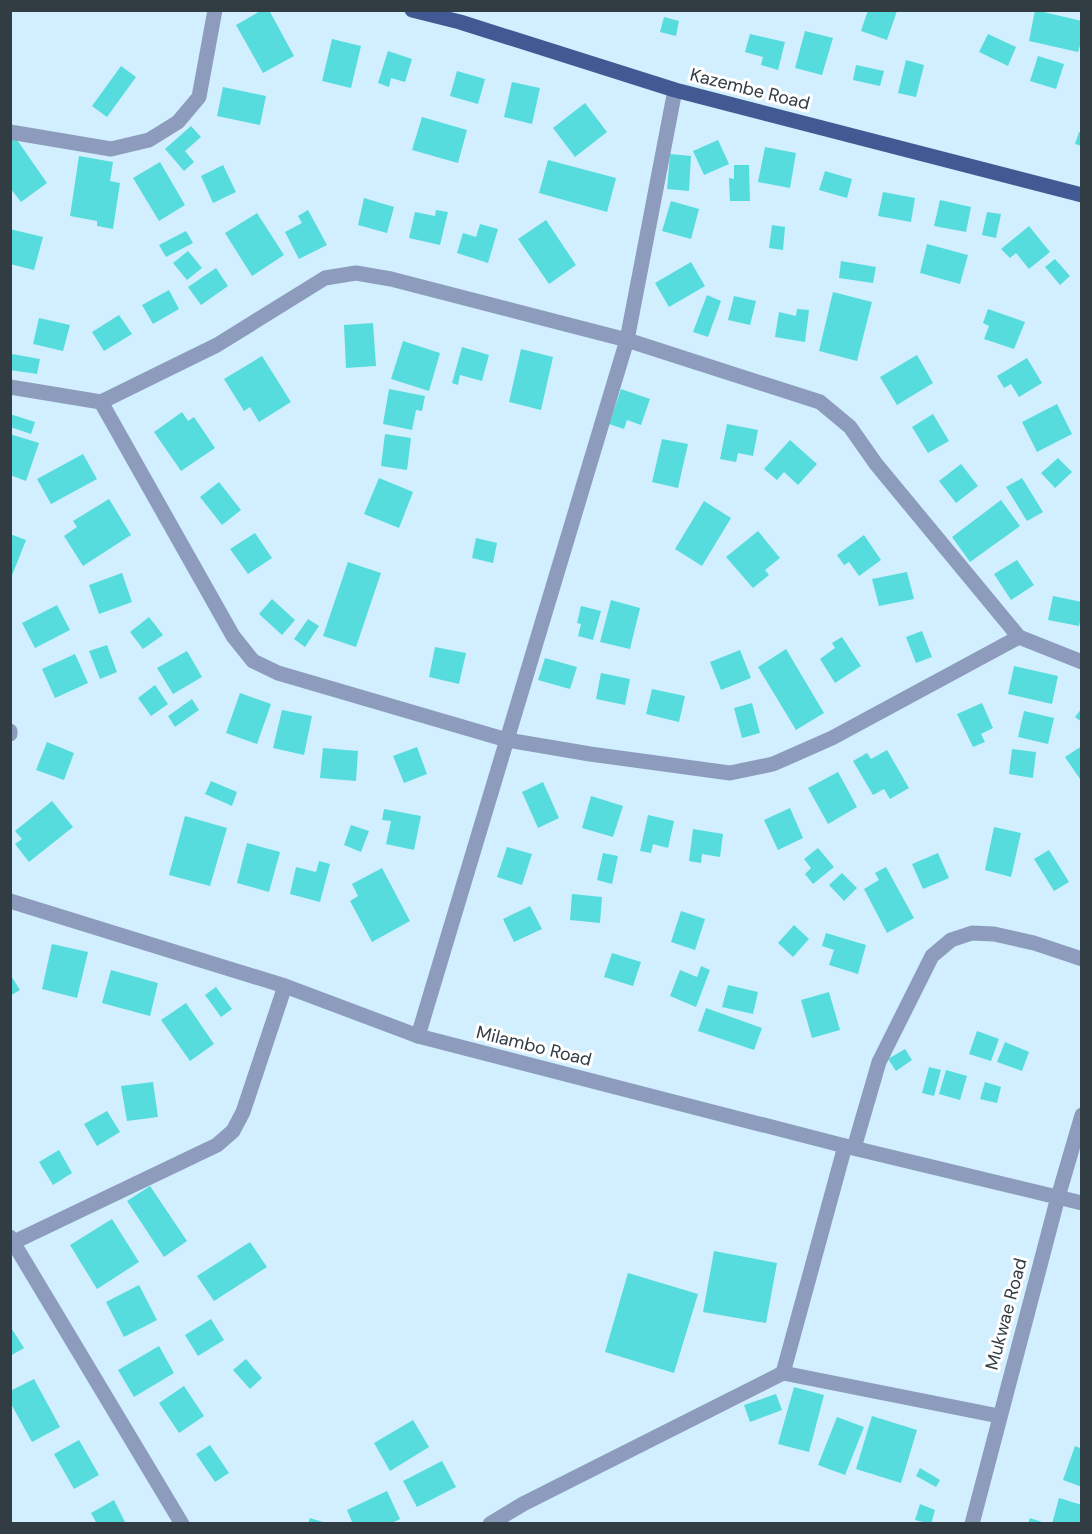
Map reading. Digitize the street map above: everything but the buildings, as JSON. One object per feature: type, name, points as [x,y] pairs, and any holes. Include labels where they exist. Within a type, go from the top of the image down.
[{"type":"main road","name":"Kazembe Road","points":[[412,10],[462,16],[675,90],[1082,195]]},
{"type":"street","points":[[10,132],[111,149],[149,140],[178,122],[199,97],[214,10]]},
{"type":"street","points":[[418,1036],[627,340],[675,90]]},
{"type":"street","points":[[10,387],[101,402],[217,345],[326,278],[356,273],[391,279],[627,340],[820,402],[850,427],[876,464],[1018,637],[1082,662]]},
{"type":"street","points":[[101,402],[233,636],[253,661],[279,673],[507,740],[730,773],[773,764],[832,738],[1018,637]]},
{"type":"street","name":"Milambo Road","points":[[10,902],[285,986],[418,1036],[850,1147],[1082,1203]]},
{"type":"street","points":[[783,1373],[850,1147],[879,1062],[932,956],[951,940],[972,933],[994,934],[1034,943],[1082,959]]},
{"type":"street","points":[[182,1524],[14,1247],[218,1145],[233,1131],[243,1112],[285,986]]},
{"type":"street","name":"Mukwae Road","points":[[972,1524],[999,1416],[1082,1115]]},
{"type":"street","points":[[490,1524],[523,1504],[783,1373],[999,1416]]}]
